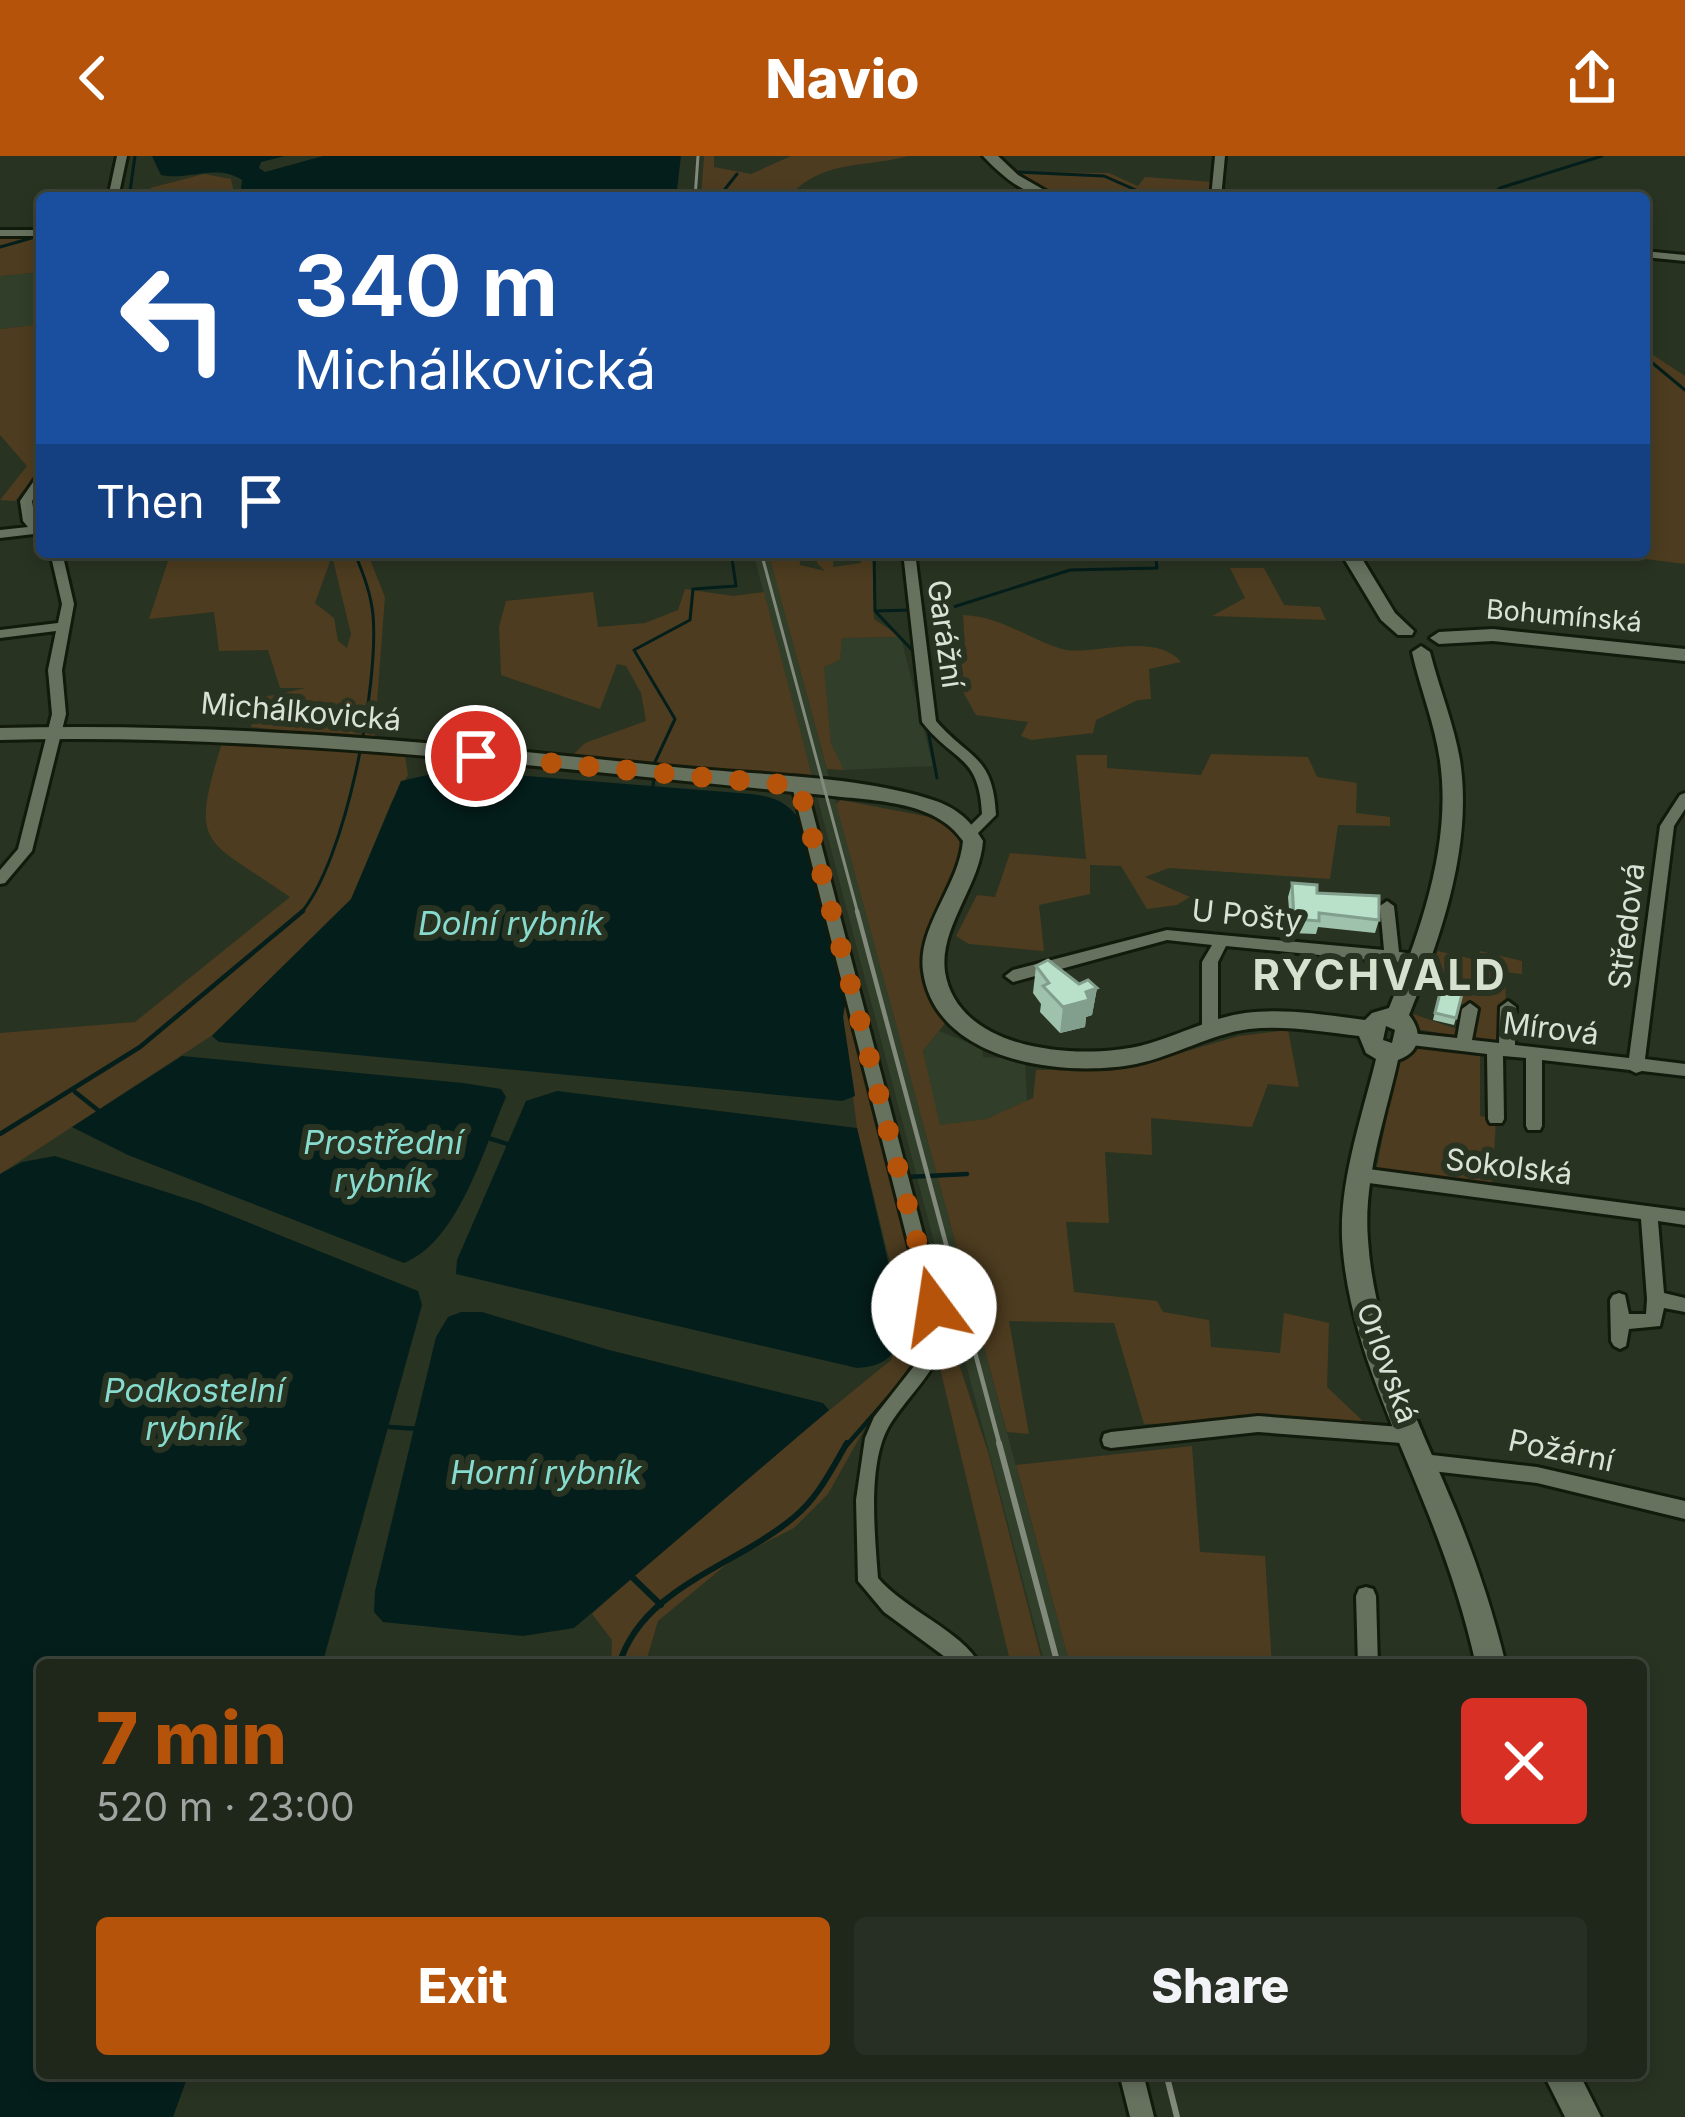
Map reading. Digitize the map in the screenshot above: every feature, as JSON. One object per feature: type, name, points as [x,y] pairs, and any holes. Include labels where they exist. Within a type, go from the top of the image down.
[{"type":"main road","points":[[989,156],[1013,178],[1040,192]]},
{"type":"main road","points":[[1353,558],[1388,616],[1406,631],[1401,642],[1430,645]]},
{"type":"main road","name":"Bohumínská","points":[[1430,645],[1492,635],[1685,655]]},
{"type":"main road","name":"Orlovská","points":[[1430,645],[1453,808],[1361,1175],[1355,1235],[1360,1288],[1467,1568],[1490,1659]]},
{"type":"main road","name":"Michálkovická","points":[[0,734],[176,732],[799,786],[925,807],[952,817],[970,832]]},
{"type":"main road","points":[[970,832],[970,866],[934,958],[938,988],[962,1020],[1011,1048],[1078,1060],[1142,1054],[1210,1031],[1277,1020],[1367,1029],[1372,1043],[1398,1037]]},
{"type":"main road","points":[[1563,2079],[1584,2117]]},
{"type":"street","points":[[114,192],[122,156]]},
{"type":"street","points":[[1217,192],[1220,156]]},
{"type":"street","points":[[0,233],[36,233]]},
{"type":"street","points":[[1650,255],[1685,259]]},
{"type":"street","points":[[36,486],[26,502],[29,521],[36,528]]},
{"type":"street","points":[[0,534],[36,532]]},
{"type":"street","points":[[0,879],[25,851],[54,731],[66,582],[58,558]]},
{"type":"street","name":"Garážní","points":[[910,558],[929,722],[941,738],[973,757],[990,779],[989,815],[970,832]]},
{"type":"street","points":[[0,634],[63,626]]},
{"type":"street","points":[[799,786],[939,1329],[937,1349],[878,1427],[870,1467],[868,1581],[904,1618],[936,1634],[963,1659]]},
{"type":"street","name":"Středová","points":[[1636,1066],[1667,826],[1685,798]]},
{"type":"street","points":[[1387,906],[1392,957]]},
{"type":"street","name":"U Pošty","points":[[1013,976],[1167,935],[1417,959]]},
{"type":"street","points":[[1210,1031],[1210,962],[1221,941]]},
{"type":"street","points":[[1496,1119],[1508,1007]]},
{"type":"street","points":[[1463,1046],[1470,1009]]},
{"type":"street","name":"Mírová","points":[[1398,1037],[1685,1070]]},
{"type":"street","points":[[1534,1054],[1534,1126]]},
{"type":"street","name":"Sokolská","points":[[1361,1175],[1685,1218]]},
{"type":"street","points":[[1619,1300],[1620,1331],[1654,1322],[1649,1212]]},
{"type":"street","points":[[1656,1299],[1685,1305]]},
{"type":"street","name":"Požární","points":[[1111,1440],[1258,1424],[1418,1449],[1685,1510]]},
{"type":"street","points":[[1366,1596],[1368,1659]]},
{"type":"street","points":[[1132,2079],[1142,2117]]},
{"type":"shaded area","points":[[704,156],[714,156],[714,167],[751,174],[791,156],[908,156],[829,171],[794,192],[701,192]]},
{"type":"shaded area","points":[[1019,172],[1109,173],[1138,186],[1145,177],[1214,182],[1213,192],[1052,192]]},
{"type":"shaded area","points":[[204,174],[231,179],[234,192],[154,192],[150,188]]},
{"type":"shaded area","points":[[36,236],[36,273],[0,276],[0,237]]},
{"type":"shaded area","points":[[36,273],[36,325],[0,329],[0,276]]},
{"type":"shaded area","points":[[36,325],[36,475],[15,501],[0,500],[27,466],[0,435],[0,329]]},
{"type":"shaded area","points":[[1650,353],[1685,376],[1685,564],[1638,558],[1650,558]]},
{"type":"shaded area","points":[[169,558],[331,558],[315,603],[334,618],[338,641],[347,648],[351,634],[332,558],[369,558],[385,597],[374,741],[251,727],[259,698],[306,688],[280,688],[268,650],[219,651],[214,612],[149,619]]},
{"type":"shaded area","points":[[755,558],[770,558],[1068,1659],[1043,1659]]},
{"type":"shaded area","points":[[770,558],[799,558],[800,565],[825,571],[817,558],[834,558],[833,567],[873,558],[874,619],[901,637],[842,638],[840,660],[824,667],[831,744],[844,770],[827,769]]},
{"type":"shaded area","points":[[1230,568],[1264,568],[1284,605],[1320,607],[1326,620],[1212,616],[1245,598]]},
{"type":"shaded area","points":[[685,589],[733,596],[764,592],[813,780],[569,759],[585,743],[646,721],[641,693],[626,666],[617,664],[600,709],[501,675],[499,627],[506,601],[593,592],[598,627],[645,623],[678,610]]},
{"type":"shaded area","points":[[963,615],[1002,624],[1062,649],[1139,646],[1170,653],[1181,662],[1149,669],[1151,699],[1138,700],[1096,720],[1093,733],[1031,740],[1021,736],[1028,722],[976,715],[953,674],[952,650],[965,650]]},
{"type":"shaded area","points":[[901,637],[933,766],[844,770],[831,745],[823,667],[840,660],[842,638]]},
{"type":"shaded area","points":[[222,743],[405,756],[408,775],[391,803],[352,899],[293,959],[211,1036],[0,1174],[0,1033],[135,1022],[290,897],[223,851],[212,838],[206,804]]},
{"type":"shaded area","points":[[1211,754],[1308,757],[1317,777],[1357,783],[1356,813],[1390,817],[1390,826],[1338,825],[1330,879],[1169,868],[1145,877],[1190,897],[1177,905],[1147,909],[1121,866],[1090,865],[1090,894],[1039,905],[1044,951],[969,944],[956,936],[977,895],[995,897],[1010,853],[1086,859],[1076,755],[1107,755],[1107,768],[1201,775]]},
{"type":"shaded area","points":[[841,800],[935,818],[958,833],[961,853],[936,917],[925,962],[932,1004],[946,1022],[923,1051],[940,1125],[986,1119],[1033,1098],[1036,1070],[1124,1069],[1239,1036],[1288,1030],[1299,1087],[1268,1084],[1252,1127],[1151,1118],[1152,1155],[1105,1152],[1109,1223],[1066,1222],[1074,1292],[1157,1301],[1163,1312],[1209,1320],[1211,1347],[1280,1353],[1284,1313],[1329,1323],[1327,1387],[1367,1425],[1319,1420],[1144,1424],[1114,1323],[1009,1321],[1029,1434],[1007,1432],[836,804]]},
{"type":"shaded area","points":[[1438,951],[1477,960],[1480,951],[1522,961],[1522,974],[1505,972],[1507,1045],[1417,1029],[1413,1014],[1474,1035],[1479,1008],[1459,1003],[1462,988],[1428,980]]},
{"type":"shaded area","points":[[847,992],[928,1310],[926,1346],[866,1426],[828,1494],[794,1528],[733,1559],[658,1621],[647,1659],[611,1659],[612,1640],[592,1614],[690,1524],[891,1360],[901,1334],[895,1283],[857,1128],[843,1017]]},
{"type":"shaded area","points":[[939,1031],[982,1048],[983,1057],[1025,1059],[1027,1101],[986,1119],[939,1126],[923,1051]]},
{"type":"shaded area","points":[[1418,1045],[1480,1052],[1480,1116],[1496,1119],[1492,1189],[1376,1172],[1398,1058]]},
{"type":"shaded area","points":[[955,1352],[989,1455],[1041,1659],[1010,1659],[940,1368]]},
{"type":"shaded area","points":[[1192,1446],[1200,1552],[1265,1556],[1272,1659],[1068,1659],[1016,1465]]},
{"type":"water","points":[[152,156],[285,156],[261,162],[259,168],[265,172],[323,156],[681,156],[677,192],[241,192],[242,180],[232,175],[161,175]]},
{"type":"water","name":"Dolní rybník","points":[[450,770],[751,794],[790,808],[800,820],[847,992],[843,1017],[855,1096],[842,1101],[219,1042],[212,1036],[351,899],[401,781]]},
{"type":"water","name":"Prostřední rybník","points":[[182,1056],[463,1083],[501,1089],[506,1097],[455,1214],[423,1252],[404,1263],[128,1155],[72,1127]]},
{"type":"water","points":[[557,1091],[857,1128],[900,1313],[893,1352],[879,1363],[857,1368],[456,1274],[457,1260],[526,1101]]},
{"type":"water","name":"Podkostelní rybník","points":[[55,1156],[200,1203],[418,1291],[422,1305],[324,1659],[36,1659],[36,2079],[187,2079],[173,2117],[0,2117],[0,1174],[22,1162]]},
{"type":"water","name":"Horní rybník","points":[[482,1312],[609,1350],[823,1403],[829,1410],[574,1628],[523,1636],[383,1622],[374,1612],[375,1591],[436,1337],[448,1317]]},
{"type":"building","points":[[1292,883],[1317,885],[1317,893],[1379,896],[1379,920],[1319,913],[1319,921],[1294,919]]},
{"type":"building","points":[[1048,960],[1079,984],[1088,980],[1097,988],[1086,992],[1089,1000],[1063,1007],[1043,986],[1049,983],[1036,966]]},
{"type":"building","points":[[1444,977],[1465,982],[1456,1018],[1435,1013]]},
{"type":"waterway","points":[[130,192],[135,156]]},
{"type":"waterway","points":[[999,156],[1015,172],[1104,176],[1140,192]]},
{"type":"waterway","points":[[1495,192],[1602,156]]},
{"type":"waterway","points":[[723,192],[737,174]]},
{"type":"waterway","points":[[0,247],[36,237]]},
{"type":"waterway","points":[[1650,361],[1685,390]]},
{"type":"waterway","points":[[301,913],[332,855],[365,726],[373,615],[356,558]]},
{"type":"waterway","points":[[653,788],[655,762],[675,719],[634,650],[690,620],[693,589],[736,586],[732,558]]},
{"type":"waterway","points":[[874,558],[875,611]]},
{"type":"waterway","points":[[875,611],[947,609],[1070,570],[1157,568],[1156,558]]},
{"type":"waterway","points":[[875,611],[914,652],[915,661]]},
{"type":"waterway","points":[[927,725],[937,778]]},
{"type":"waterway","points":[[0,1134],[140,1047],[301,913]]},
{"type":"waterway","points":[[75,1092],[99,1111]]},
{"type":"waterway","points":[[485,1137],[514,1146]]},
{"type":"waterway","points":[[907,1177],[967,1174]]},
{"type":"waterway","points":[[926,1346],[927,1315]]},
{"type":"waterway","points":[[896,1329],[926,1346]]},
{"type":"waterway","points":[[903,1380],[926,1346]]},
{"type":"waterway","points":[[846,1446],[896,1389]]},
{"type":"waterway","points":[[389,1427],[420,1429]]},
{"type":"waterway","points":[[661,1605],[802,1510],[847,1443]]},
{"type":"waterway","points":[[631,1576],[661,1605]]},
{"type":"waterway","points":[[622,1659],[631,1638],[661,1605]]},
{"type":"railway","points":[[695,192],[698,156]]},
{"type":"railway","points":[[763,558],[858,914]]},
{"type":"railway","points":[[857,911],[1000,1446]]},
{"type":"railway","points":[[999,1443],[1056,1659]]},
{"type":"railway","points":[[1168,2079],[1177,2117]]},
{"type":"district","name":"RYCHVALD","points":[[1380,975]]},
{"type":"route","points":[[476,756],[799,786],[934,1307]]}]
